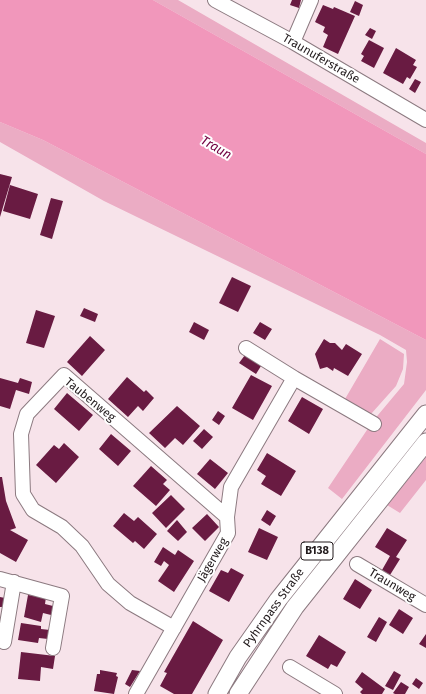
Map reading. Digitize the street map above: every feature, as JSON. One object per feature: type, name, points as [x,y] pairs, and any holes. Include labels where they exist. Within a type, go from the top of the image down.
[{"type":"main road","name":"Pyhrnpass Straße","points":[[217,694],[238,657],[278,600],[426,414]]},
{"type":"main road","name":"Pyhrnpass Straße","points":[[238,694],[294,607],[426,442]]},
{"type":"street","name":"Traunuferstraße","points":[[215,0],[293,42],[426,120]]},
{"type":"street","points":[[293,42],[311,0]]},
{"type":"street","points":[[246,348],[294,378],[374,424]]},
{"type":"street","name":"Taubenweg","points":[[174,628],[130,603],[108,584],[82,546],[62,527],[33,510],[23,494],[21,434],[28,414],[64,375],[227,517]]},
{"type":"street","name":"Jägerweg","points":[[136,694],[228,533],[227,517],[232,487],[294,378]]},
{"type":"street","name":"Traunweg","points":[[357,564],[426,605]]},
{"type":"street","points":[[0,579],[62,596],[52,648]]},
{"type":"street","points":[[4,642],[14,582]]},
{"type":"street","points":[[290,667],[335,694]]},
{"type":"shaded area","points":[[153,0],[178,0],[426,143],[426,154]]},
{"type":"shaded area","points":[[0,122],[43,140],[426,340],[426,390],[342,499],[328,488],[373,421],[404,384],[407,362],[406,350],[380,335],[104,201],[0,142]]},
{"type":"shaded area","points":[[380,339],[404,354],[403,369],[396,386],[371,414],[345,399]]},
{"type":"shaded area","points":[[426,457],[426,480],[400,513],[387,505]]},
{"type":"water","name":"Traun","points":[[0,0],[153,0],[426,154],[426,340],[43,140],[0,122]]},
{"type":"building","points":[[292,0],[301,0],[299,8],[290,5]]},
{"type":"building","points":[[355,1],[363,5],[359,16],[350,12]]},
{"type":"building","points":[[323,5],[333,9],[334,7],[355,16],[338,54],[323,47],[328,35],[323,32],[325,27],[315,22]]},
{"type":"building","points":[[370,28],[376,31],[372,39],[365,35]]},
{"type":"building","points":[[369,40],[384,48],[374,68],[361,61],[364,56],[361,54]]},
{"type":"building","points":[[396,48],[416,60],[413,65],[417,67],[410,79],[407,77],[403,84],[383,73]]},
{"type":"building","points":[[415,79],[421,82],[415,93],[409,89]]},
{"type":"building","points":[[0,174],[12,177],[0,217]]},
{"type":"building","points":[[10,185],[38,194],[30,219],[3,211]]},
{"type":"building","points":[[51,198],[63,201],[52,239],[40,235]]},
{"type":"building","points":[[232,277],[251,286],[238,312],[219,303]]},
{"type":"building","points":[[84,308],[98,314],[95,322],[80,316]]},
{"type":"building","points":[[36,310],[55,316],[44,348],[26,343]]},
{"type":"building","points":[[194,322],[209,330],[204,340],[189,332]]},
{"type":"building","points":[[260,322],[272,329],[265,340],[253,333]]},
{"type":"building","points":[[90,336],[105,350],[82,376],[67,362]]},
{"type":"building","points":[[324,339],[330,343],[335,343],[342,350],[346,344],[362,354],[348,376],[334,368],[333,371],[327,367],[320,369],[315,354]]},
{"type":"building","points":[[245,355],[261,366],[256,374],[239,363]]},
{"type":"building","points":[[251,375],[272,386],[253,420],[232,408]]},
{"type":"building","points":[[127,377],[144,392],[146,390],[154,398],[143,411],[138,406],[128,417],[108,399]]},
{"type":"building","points":[[0,378],[18,383],[20,378],[32,382],[29,394],[16,390],[10,409],[0,406]]},
{"type":"building","points":[[67,393],[93,415],[79,431],[54,409]]},
{"type":"building","points":[[302,397],[323,409],[309,434],[288,421]]},
{"type":"building","points":[[177,406],[200,426],[183,445],[175,438],[165,448],[149,433]]},
{"type":"building","points":[[218,411],[225,416],[219,425],[212,420]]},
{"type":"building","points":[[204,429],[213,437],[202,449],[193,441]]},
{"type":"building","points":[[111,434],[131,451],[118,466],[99,449]]},
{"type":"building","points":[[64,443],[79,457],[56,483],[36,465],[54,445],[59,449]]},
{"type":"building","points":[[267,453],[296,471],[281,496],[261,484],[266,476],[257,470]]},
{"type":"building","points":[[210,459],[228,473],[215,489],[197,474]]},
{"type":"building","points":[[151,466],[167,480],[163,484],[170,490],[156,506],[133,486]]},
{"type":"building","points":[[0,477],[2,477],[6,501],[16,528],[10,530],[28,540],[16,562],[0,553]]},
{"type":"building","points":[[171,495],[185,509],[166,528],[152,513]]},
{"type":"building","points":[[267,510],[276,516],[270,526],[261,520]]},
{"type":"building","points":[[124,513],[134,521],[138,517],[157,534],[144,549],[135,541],[133,543],[113,526]]},
{"type":"building","points":[[207,514],[219,527],[205,541],[192,528]]},
{"type":"building","points":[[177,520],[187,532],[178,541],[167,531]]},
{"type":"building","points":[[259,528],[278,537],[267,560],[248,552]]},
{"type":"building","points":[[387,528],[407,540],[396,557],[400,559],[390,575],[382,570],[390,556],[375,547]]},
{"type":"building","points":[[163,547],[175,555],[178,550],[194,561],[174,592],[158,581],[169,565],[164,561],[161,566],[154,562]]},
{"type":"building","points":[[231,568],[244,575],[229,602],[209,591],[221,570],[228,573]]},
{"type":"building","points":[[355,579],[372,590],[360,609],[343,599]]},
{"type":"building","points":[[28,595],[46,597],[45,604],[53,606],[51,615],[43,613],[41,622],[24,617]]},
{"type":"building","points":[[0,597],[5,598],[3,607],[0,607]]},
{"type":"building","points":[[399,609],[413,618],[403,634],[389,625]]},
{"type":"building","points":[[379,617],[387,622],[376,642],[367,637]]},
{"type":"building","points":[[193,621],[223,640],[192,694],[174,694],[160,686],[167,673],[164,672]]},
{"type":"building","points":[[21,623],[41,626],[41,629],[50,630],[48,639],[39,638],[38,643],[18,640]]},
{"type":"building","points":[[426,634],[426,648],[419,644]]},
{"type":"building","points":[[319,635],[346,652],[337,667],[331,664],[328,669],[306,656]]},
{"type":"building","points":[[21,652],[55,656],[53,669],[41,667],[40,681],[18,679]]},
{"type":"building","points":[[100,670],[117,673],[116,676],[118,677],[114,694],[94,691],[97,674],[100,674]]},
{"type":"building","points":[[132,670],[140,671],[130,687],[125,684]]},
{"type":"building","points":[[394,671],[401,675],[393,690],[385,686]]},
{"type":"building","points":[[362,672],[385,689],[382,694],[362,694],[360,692],[363,689],[355,682]]},
{"type":"building","points":[[416,678],[423,683],[419,689],[412,684]]},
{"type":"building","points":[[401,682],[409,687],[405,694],[393,693]]}]
